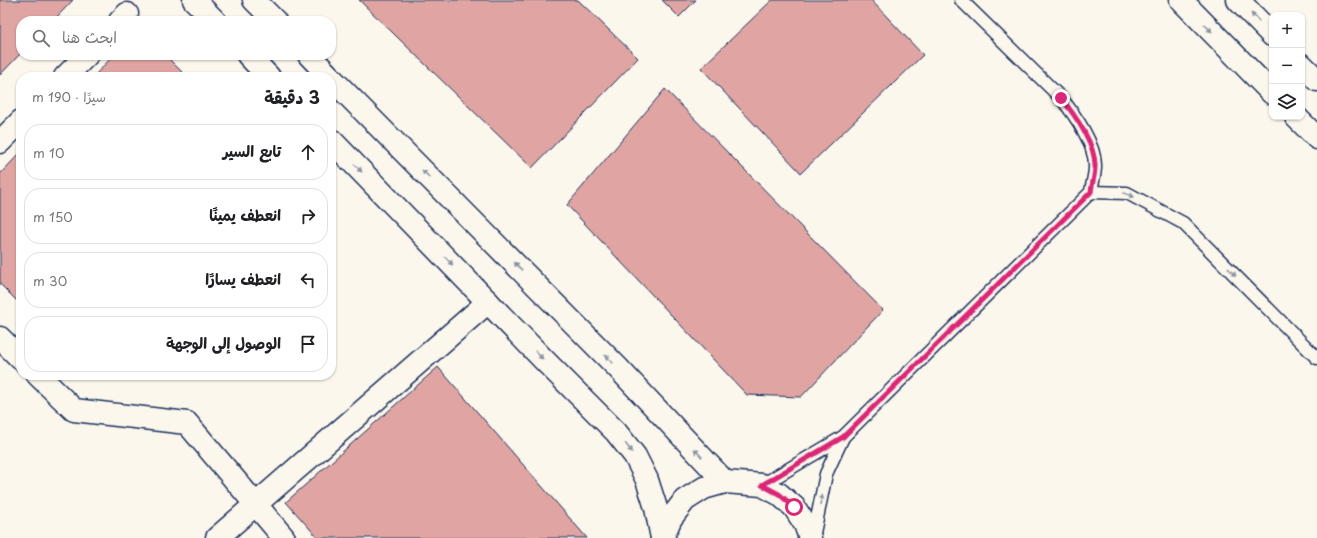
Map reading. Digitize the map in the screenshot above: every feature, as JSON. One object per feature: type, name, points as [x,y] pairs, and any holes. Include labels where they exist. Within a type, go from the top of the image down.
[{"type":"street","points":[[194,0],[210,16]]},
{"type":"street","points":[[254,0],[270,16]]},
{"type":"street","points":[[1181,0],[1269,90]]},
{"type":"street","points":[[1238,0],[1269,31]]},
{"type":"street","points":[[70,72],[82,60]]},
{"type":"street","points":[[253,60],[265,72]]},
{"type":"street","points":[[314,60],[326,72]]},
{"type":"street","points":[[1305,68],[1317,80]]},
{"type":"street","points":[[336,82],[618,368],[725,482]]},
{"type":"street","points":[[1299,120],[1317,138]]},
{"type":"street","points":[[0,142],[16,126]]},
{"type":"street","points":[[336,145],[616,432],[636,456],[647,480],[656,508],[662,538]]},
{"type":"street","points":[[217,538],[488,302]]},
{"type":"street","points":[[0,338],[16,354]]},
{"type":"street","points":[[43,380],[74,410],[187,424],[284,538]]},
{"type":"street","points":[[662,538],[671,518],[685,500],[704,488],[725,482],[762,485],[779,494],[794,507],[806,524],[812,538]]},
{"type":"lane","points":[[762,485],[843,437],[1091,192],[1095,166],[1090,144],[1075,116],[1061,98],[961,0]]},
{"type":"lane","points":[[1091,192],[1127,193],[1183,223],[1317,358]]},
{"type":"lane","points":[[812,538],[826,474],[843,437]]},
{"type":"building","points":[[0,0],[73,0],[58,16],[16,16],[16,58],[0,75]]},
{"type":"building","points":[[359,0],[578,0],[638,58],[532,168]]},
{"type":"building","points":[[662,0],[696,0],[679,17]]},
{"type":"building","points":[[772,0],[871,0],[923,55],[801,173],[701,68]]},
{"type":"building","points":[[109,60],[170,60],[182,72],[98,72]]},
{"type":"building","points":[[665,89],[883,310],[801,397],[747,395],[567,205]]},
{"type":"building","points":[[16,157],[16,300],[0,284],[0,174]]},
{"type":"building","points":[[438,367],[587,538],[318,538],[286,502]]},
{"type":"route","points":[[794,507],[779,494],[762,485],[843,437],[1091,192],[1095,166],[1090,144],[1075,116],[1061,98]]}]
